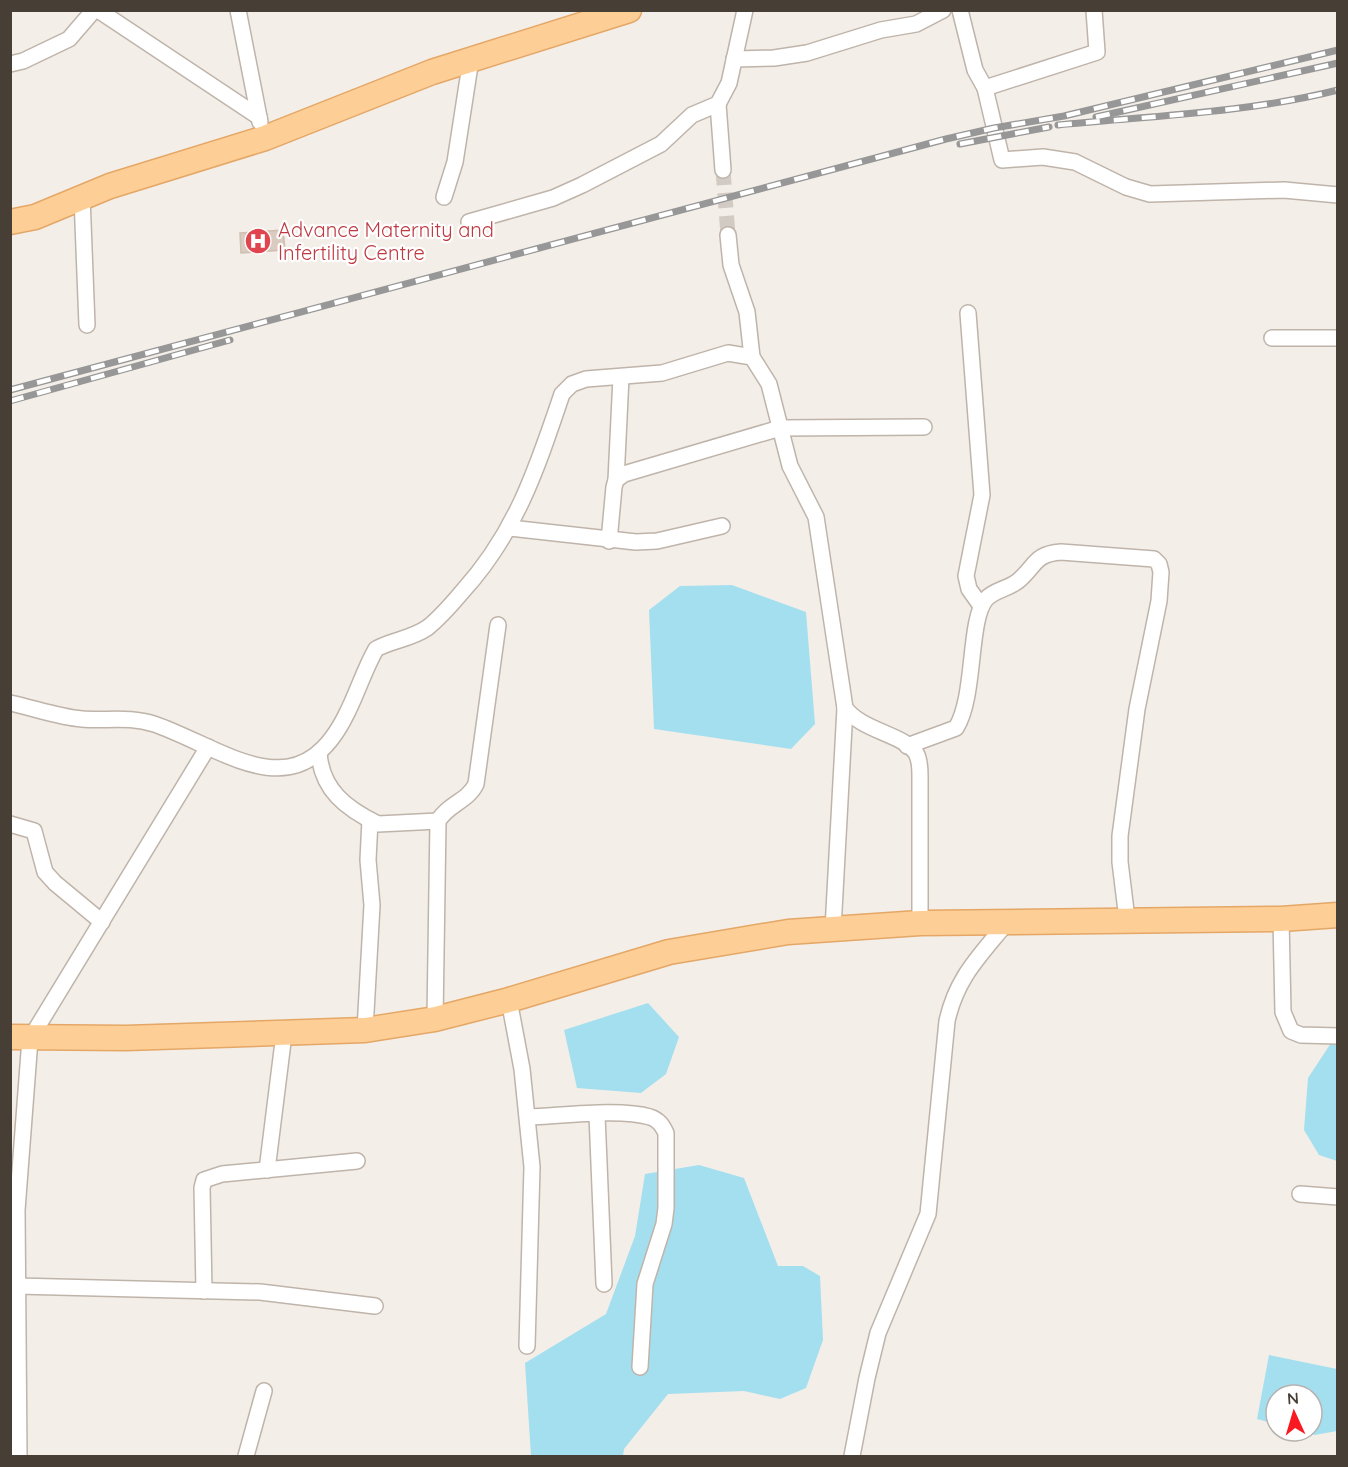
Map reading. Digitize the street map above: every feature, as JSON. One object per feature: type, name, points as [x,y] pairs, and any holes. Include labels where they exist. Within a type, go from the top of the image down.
[{"type":"main road","points":[[10,222],[35,217],[262,128],[628,10]]},
{"type":"main road","points":[[20,1038],[284,1034],[365,1030],[435,1018],[509,1000],[669,952],[738,939],[833,928],[920,923],[1281,919],[1338,915]]},
{"type":"street","points":[[10,64],[23,61],[69,39],[96,10],[262,128]]},
{"type":"street","points":[[238,10],[262,128]]},
{"type":"street","points":[[469,222],[553,198],[582,185],[661,144],[692,115],[718,104],[724,96],[745,10]]},
{"type":"street","points":[[734,59],[774,58],[807,53],[881,30],[916,24],[943,10]]},
{"type":"street","points":[[960,10],[975,70],[986,88],[1002,160],[1043,157],[1075,162],[1126,187],[1150,194],[1284,190],[1338,195]]},
{"type":"street","points":[[986,88],[1097,52],[1094,10]]},
{"type":"street","points":[[444,197],[455,162],[471,59]]},
{"type":"street","points":[[718,104],[723,170]]},
{"type":"street","points":[[82,197],[87,325]]},
{"type":"street","points":[[729,236],[731,265],[747,312],[752,357],[770,384],[790,466],[816,516],[845,708],[833,928]]},
{"type":"street","points":[[968,313],[982,486],[966,576],[969,589],[981,606]]},
{"type":"street","points":[[1272,339],[1338,338]]},
{"type":"street","points":[[10,703],[81,719],[136,719],[173,731],[257,768],[303,763],[319,752],[346,716],[376,649],[386,643],[406,639],[426,628],[442,615],[501,545],[548,440],[562,394],[572,384],[586,379],[662,374],[728,353],[752,357]]},
{"type":"street","points":[[609,541],[616,480],[621,377]]},
{"type":"street","points":[[616,480],[635,470],[674,461],[780,428],[924,427]]},
{"type":"street","points":[[510,528],[609,541],[657,542],[722,526]]},
{"type":"street","points":[[907,746],[948,733],[960,721],[970,677],[981,606],[993,593],[1018,581],[1038,558],[1047,553],[1154,559],[1159,564],[1159,602],[1137,709],[1121,827],[1120,862],[1127,919]]},
{"type":"street","points":[[435,1018],[438,821],[444,811],[472,792],[478,778],[498,626]]},
{"type":"street","points":[[845,708],[861,723],[907,746],[918,755],[920,923]]},
{"type":"street","points":[[19,1456],[17,1210],[20,1038],[102,922],[208,747]]},
{"type":"street","points":[[319,752],[320,767],[327,785],[344,805],[378,825],[438,821]]},
{"type":"street","points":[[365,1030],[372,905],[368,860],[370,820]]},
{"type":"street","points":[[10,824],[34,831],[45,872],[102,922]]},
{"type":"street","points":[[1281,919],[1283,1012],[1291,1031],[1301,1035],[1338,1036]]},
{"type":"street","points":[[852,1456],[878,1333],[928,1215],[947,1021],[953,996],[959,982],[1008,921]]},
{"type":"street","points":[[509,1000],[528,1117],[532,1167],[526,1346]]},
{"type":"street","points":[[267,1170],[284,1034]]},
{"type":"street","points":[[528,1117],[597,1115],[650,1117],[661,1123],[666,1133],[666,1208],[664,1224],[645,1284],[640,1367]]},
{"type":"street","points":[[597,1115],[604,1284]]},
{"type":"street","points":[[204,1291],[202,1188],[204,1180],[222,1174],[357,1161]]},
{"type":"street","points":[[1300,1194],[1338,1197]]},
{"type":"street","points":[[17,1286],[260,1292],[375,1306]]},
{"type":"street","points":[[246,1456],[264,1391]]},
{"type":"water","points":[[732,585],[806,612],[815,724],[791,749],[654,729],[649,610],[680,586]]},
{"type":"water","points":[[648,1003],[679,1037],[666,1074],[641,1093],[577,1088],[564,1030]]},
{"type":"water","points":[[1333,1040],[1337,1040],[1337,1161],[1319,1155],[1304,1130],[1308,1078]]},
{"type":"water","points":[[699,1165],[744,1178],[778,1266],[803,1266],[820,1276],[823,1340],[806,1388],[780,1399],[744,1391],[668,1394],[624,1449],[623,1456],[531,1456],[525,1363],[606,1314],[635,1236],[645,1174]]},
{"type":"water","points":[[1269,1355],[1337,1369],[1337,1431],[1324,1433],[1324,1383],[1264,1383],[1264,1421],[1257,1419]]},
{"type":"building","points":[[283,230],[285,250],[241,253],[240,233]]},
{"type":"tunnel","points":[[723,170],[728,235]]},
{"type":"railway","points":[[10,390],[946,139],[1064,116],[1338,50]]},
{"type":"railway","points":[[1096,117],[1338,63]]},
{"type":"railway","points":[[1058,125],[1234,109],[1338,90]]},
{"type":"railway","points":[[960,144],[1049,127]]},
{"type":"railway","points":[[10,401],[230,340]]},
{"type":"place","name":"Advance Maternity and Infertility Centre","points":[[258,241]]}]
